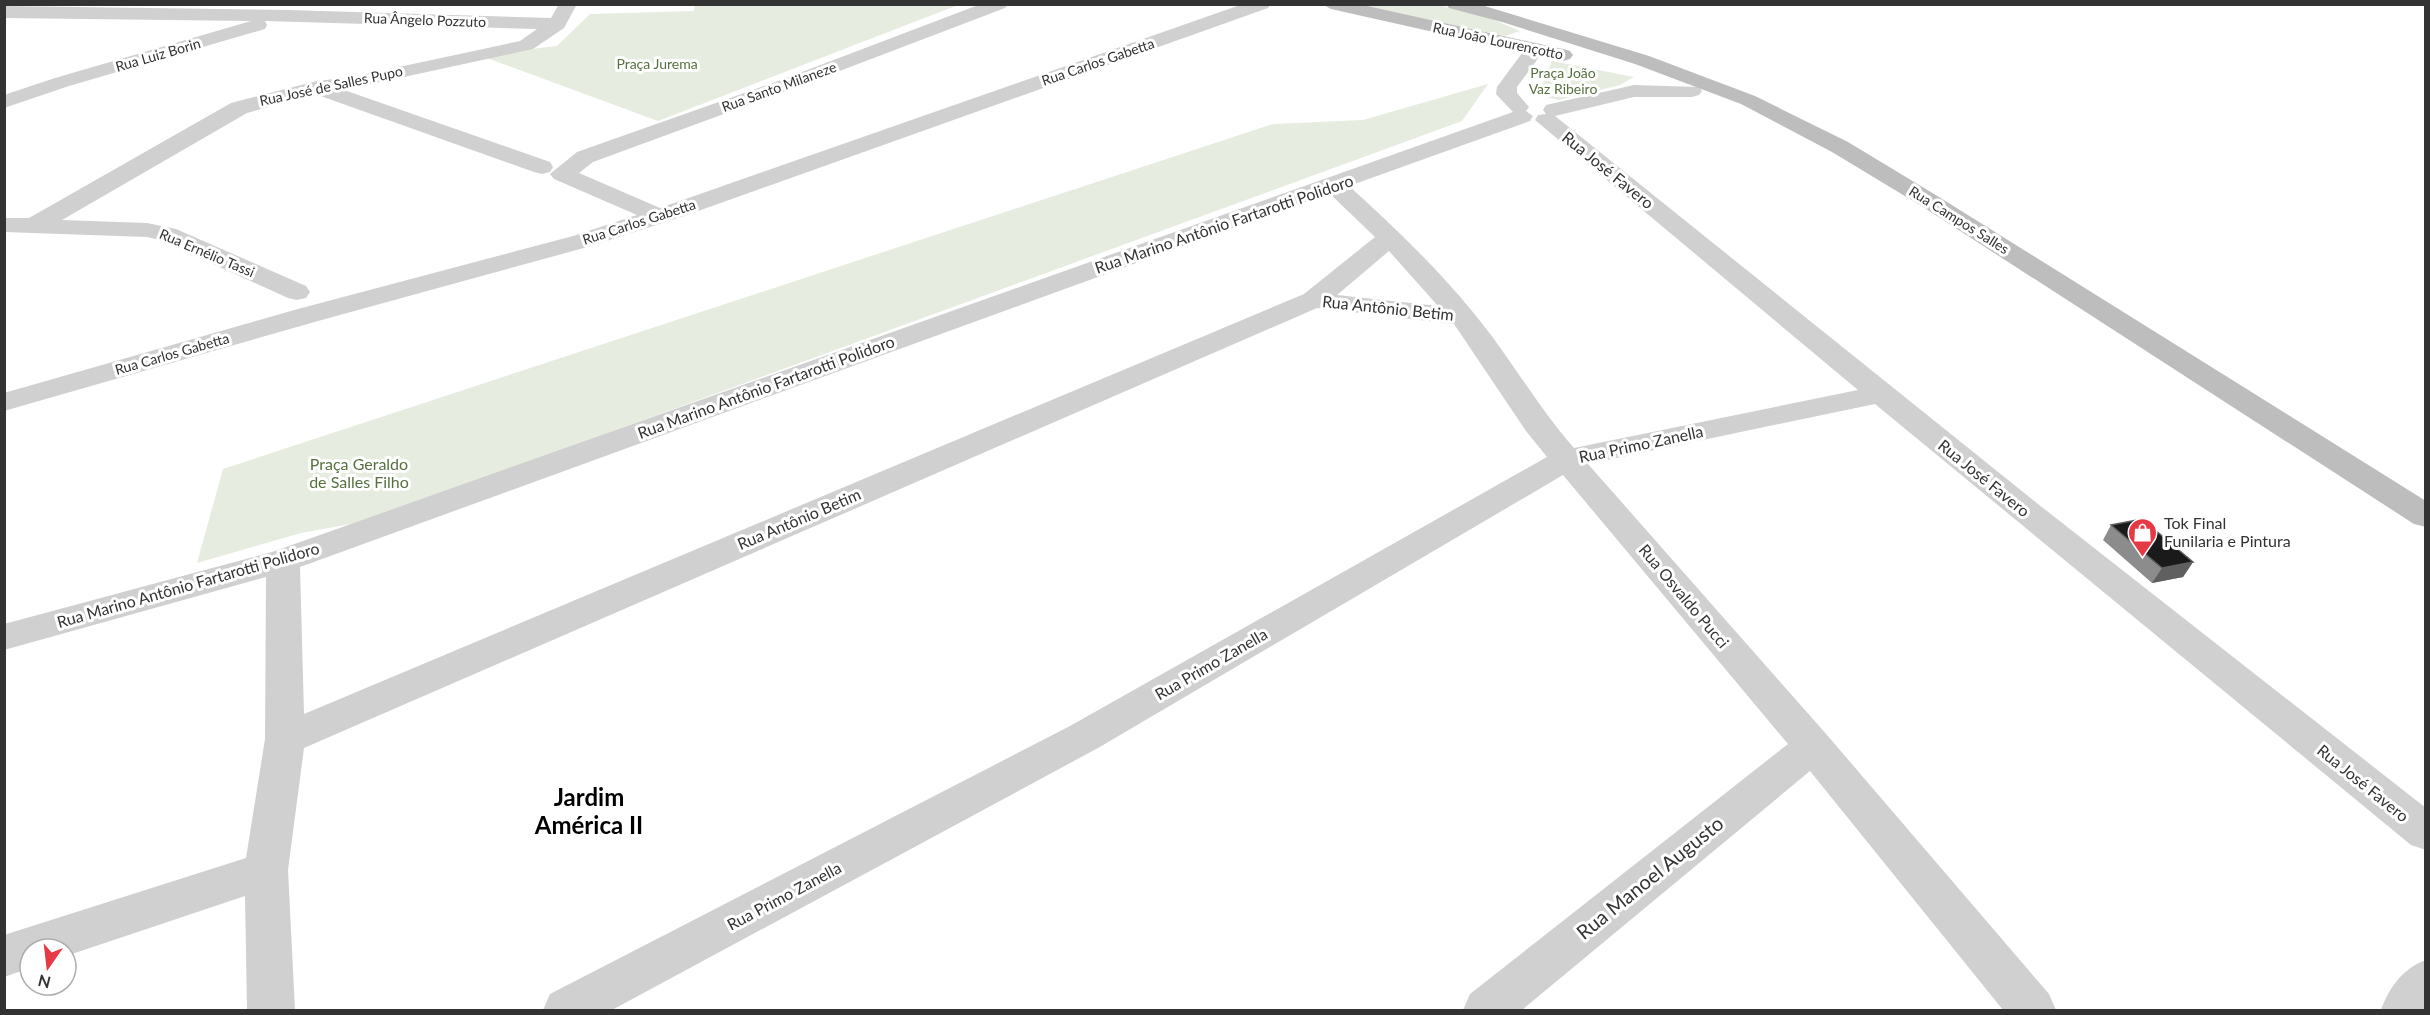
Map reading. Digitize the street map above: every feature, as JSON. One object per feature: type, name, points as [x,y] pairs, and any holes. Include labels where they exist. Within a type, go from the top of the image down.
[{"type":"main road","name":"Rua João Lourençotto","points":[[1331,4],[1607,63],[1641,75]]},
{"type":"main road","name":"Rua Campos Salles","points":[[1455,4],[1598,45],[1641,75],[1748,100],[1840,147],[1932,202],[2426,516]]},
{"type":"main road","points":[[1475,9],[1509,22],[1520,31],[1516,37],[1496,40]]},
{"type":"main road","points":[[1535,49],[1544,42],[1555,40],[1598,45]]},
{"type":"main road","points":[[1692,91],[1800,126]]},
{"type":"street","name":"Rua Luiz Borin","points":[[4,102],[62,82],[289,16],[310,4]]},
{"type":"street","name":"Rua Santo Milaneze","points":[[552,171],[999,4]]},
{"type":"street","name":"Rua Carlos Gabetta","points":[[4,402],[308,315],[582,241],[656,215],[678,210],[1262,4]]},
{"type":"street","name":"Rua Ângelo Pozzuto","points":[[4,12],[289,16],[562,14]]},
{"type":"street","name":"Rua José de Salles Pupo","points":[[34,225],[239,108],[317,87],[352,83],[526,45],[562,14]]},
{"type":"street","points":[[1535,49],[1507,87],[1506,94],[1535,113]]},
{"type":"street","name":"Rua Marino Antônio Fartarotti Polidoro","points":[[4,637],[283,561],[1059,281],[1641,75],[1692,91]]},
{"type":"street","points":[[317,87],[552,171],[656,215]]},
{"type":"street","name":"Rua José Favero","points":[[1535,113],[2426,833]]},
{"type":"street","name":"Rua Osvaldo Pucci","points":[[1334,185],[1390,237],[1463,317],[1537,425],[1813,746],[2032,1011]]},
{"type":"street","name":"Rua Ernélio Tassi","points":[[4,225],[147,230],[167,234],[297,292]]},
{"type":"street","name":"Rua Antônio Betim","points":[[285,739],[1314,300],[1390,237]]},
{"type":"street","name":"Rua Antônio Betim","points":[[1314,300],[1463,317]]},
{"type":"street","name":"Rua Primo Zanella","points":[[567,1011],[1084,737],[1567,459],[1881,394]]},
{"type":"street","points":[[271,1011],[266,870],[285,739],[283,561]]},
{"type":"street","name":"Rua Manoel Augusto","points":[[1487,1011],[1813,746]]},
{"type":"street","points":[[4,956],[266,870]]},
{"type":"street","points":[[2405,1011],[2426,981]]},
{"type":"green space","name":"Praça Jurema","points":[[695,4],[958,5],[658,121],[479,55],[557,46],[590,14],[694,11]]},
{"type":"green space","points":[[1359,5],[1435,5],[1478,13],[1520,31],[1505,36]]},
{"type":"green space","name":"Praça João Vaz Ribeiro","points":[[1552,61],[1634,77],[1620,85],[1559,100],[1538,95]]},
{"type":"green space","name":"Praça Geraldo de Salles Filho","points":[[1488,84],[1462,121],[367,521],[301,533],[197,563],[223,469],[1273,124],[1363,120]]},
{"type":"building","points":[[2142,519],[2193,562],[2162,568],[2111,525]]},
{"type":"place","name":"Tok Final Funilaria e Pintura","points":[[2143,558]]},
{"type":"district","name":"Jardim América II","points":[[589,812]]}]
